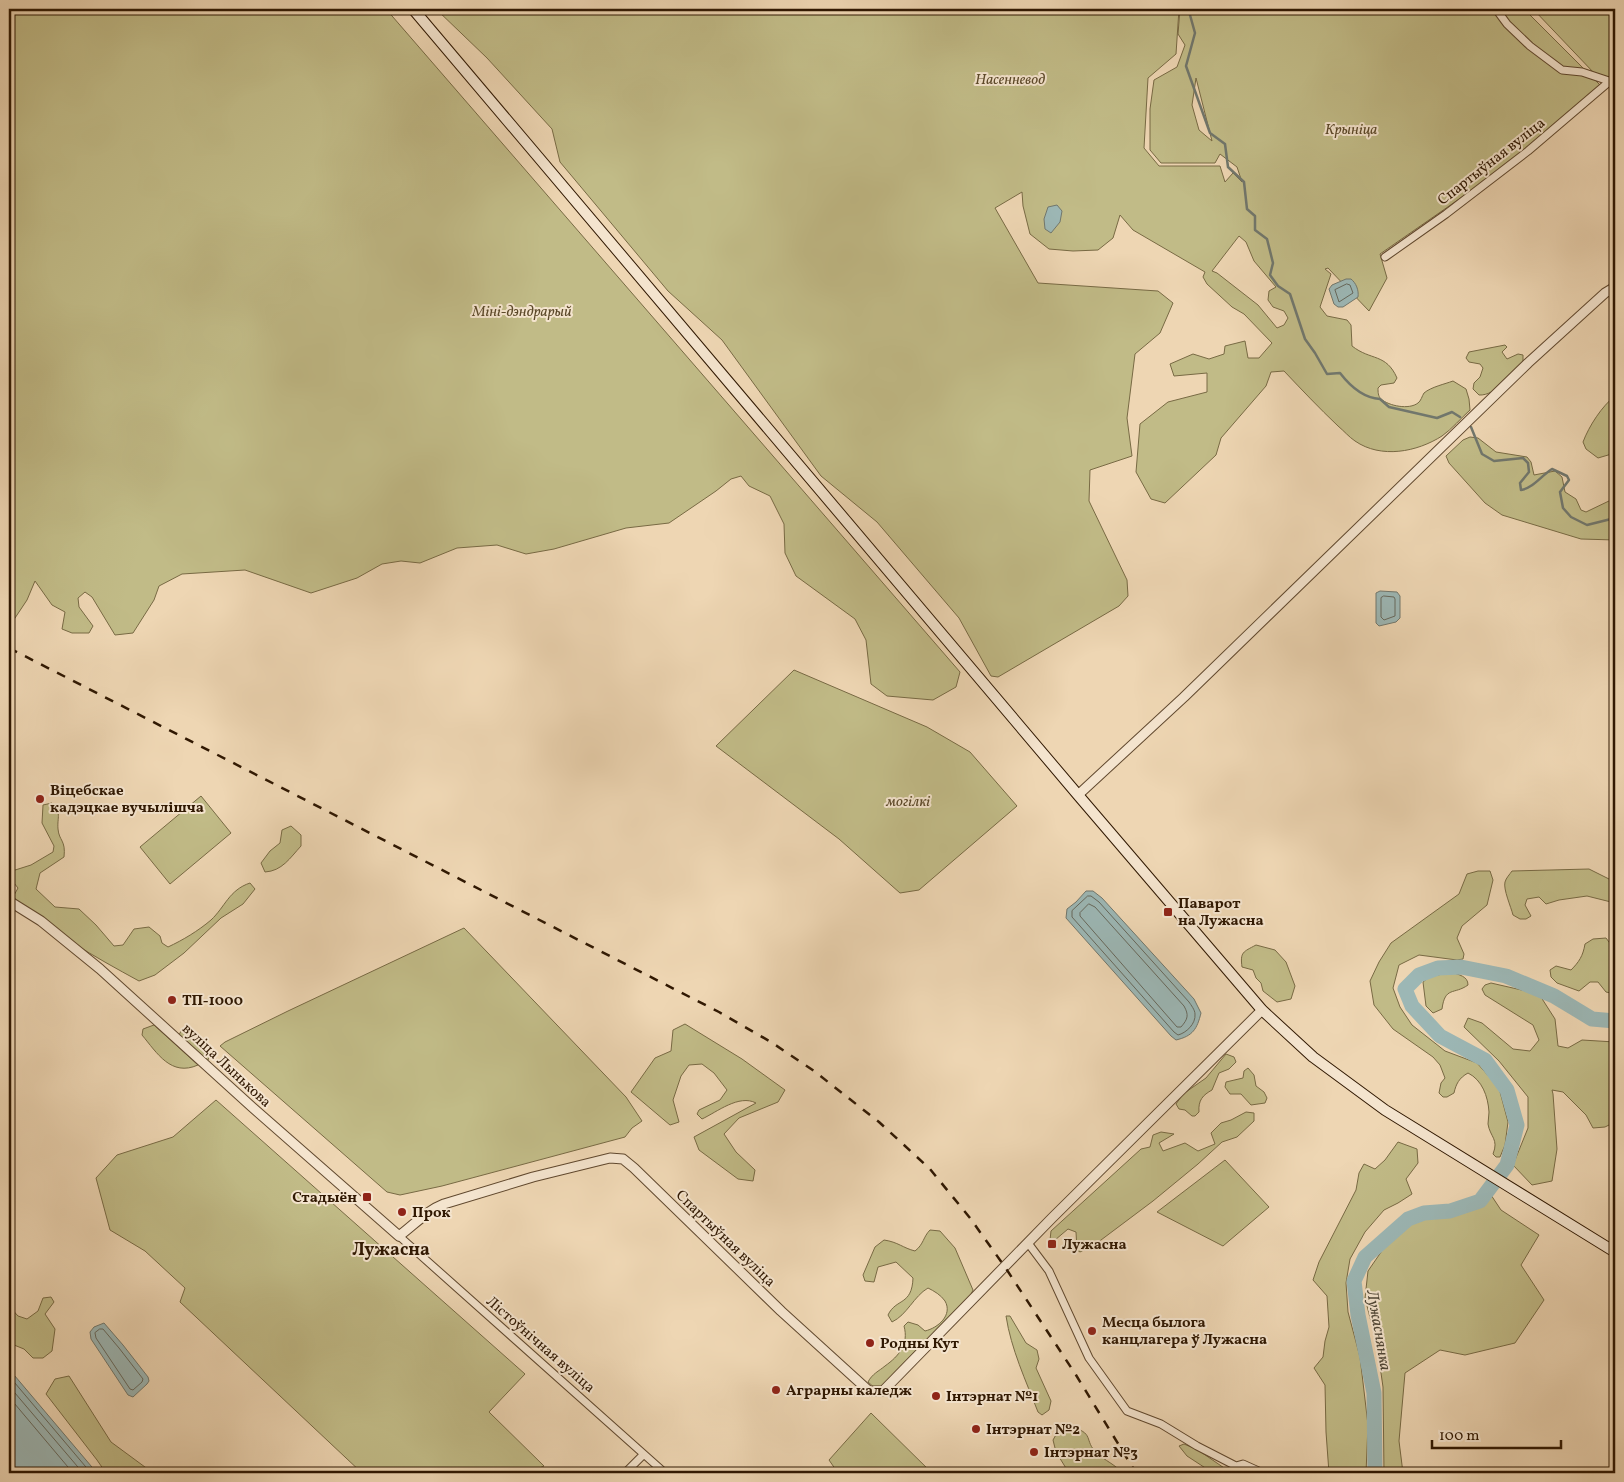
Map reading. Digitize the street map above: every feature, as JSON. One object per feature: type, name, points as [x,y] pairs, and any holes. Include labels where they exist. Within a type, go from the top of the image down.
[{"type":"main road","points":[[413,9],[1262,1010],[1313,1057],[1384,1110],[1615,1252]]},
{"type":"street","points":[[1496,9],[1507,24],[1530,46],[1562,70],[1582,72],[1612,82]]},
{"type":"street","name":"Спартыўная вуліца","points":[[1385,257],[1446,214],[1528,151],[1612,82]]},
{"type":"street","points":[[1078,795],[1184,697],[1552,340],[1605,293],[1615,287]]},
{"type":"street","name":"вуліца Лынькова","points":[[9,901],[41,921],[100,969],[246,1102],[398,1236]]},
{"type":"street","name":"Спартыўная вуліца","points":[[398,1236],[425,1214],[444,1204],[580,1164],[610,1158],[623,1159],[738,1267],[781,1311],[869,1391],[883,1392],[1028,1243],[1262,1010]]},
{"type":"street","name":"Лістоўнічная вуліца","points":[[398,1236],[665,1473]]},
{"type":"street","points":[[1028,1243],[1049,1271],[1089,1358],[1127,1411],[1161,1424],[1196,1446],[1236,1466],[1243,1464],[1263,1473]]},
{"type":"street","points":[[625,1473],[643,1455]]},
{"type":"green space","name":"Міні-дэндрарый","points":[[9,9],[386,9],[960,672],[956,687],[933,700],[887,696],[871,684],[866,640],[855,619],[796,576],[785,553],[784,524],[770,496],[749,486],[741,476],[731,479],[669,523],[626,528],[554,549],[526,554],[497,545],[457,548],[420,563],[401,561],[382,564],[357,578],[311,593],[245,570],[182,574],[159,586],[154,600],[133,633],[115,635],[92,597],[85,592],[78,598],[79,607],[93,626],[89,633],[72,633],[62,629],[65,612],[52,605],[35,581],[27,600],[13,621],[9,619]]},
{"type":"green space","points":[[436,9],[1179,9],[1176,54],[1148,78],[1144,148],[1159,166],[1220,166],[1225,182],[1233,173],[1242,182],[1237,167],[1220,154],[1215,163],[1161,163],[1150,150],[1150,109],[1154,80],[1177,67],[1185,45],[1178,34],[1180,9],[1524,9],[1601,86],[1488,179],[1380,254],[1387,278],[1369,311],[1328,268],[1325,269],[1331,274],[1320,307],[1327,316],[1347,320],[1351,325],[1352,346],[1383,361],[1393,370],[1397,378],[1394,383],[1381,385],[1378,388],[1380,398],[1394,405],[1410,406],[1419,402],[1427,391],[1453,381],[1466,389],[1470,410],[1453,427],[1432,442],[1410,449],[1387,452],[1365,447],[1351,438],[1284,371],[1271,372],[1266,386],[1221,438],[1216,455],[1165,503],[1151,499],[1136,472],[1140,424],[1168,402],[1207,392],[1207,373],[1174,376],[1170,364],[1193,354],[1209,359],[1224,354],[1225,346],[1245,341],[1248,358],[1259,358],[1272,343],[1244,314],[1232,307],[1207,284],[1203,277],[1205,272],[1133,230],[1120,215],[1113,238],[1098,250],[1073,251],[1049,249],[1030,234],[1023,206],[1022,192],[995,208],[1038,283],[1158,291],[1173,303],[1160,333],[1135,354],[1127,418],[1132,456],[1090,470],[1089,501],[1127,580],[1128,596],[1119,606],[998,677],[991,676],[959,618],[877,522],[821,476],[722,340],[668,291],[560,162],[552,129],[487,58]],"holes":[[[1196,78],[1212,141],[1199,130],[1192,105]],[[1239,236],[1246,242],[1254,261],[1276,287],[1269,291],[1268,300],[1273,307],[1284,311],[1288,318],[1284,325],[1277,328],[1258,305],[1212,271]]]},
{"type":"green space","points":[[1533,9],[1615,9],[1615,79],[1594,73]]},
{"type":"green space","points":[[1505,345],[1507,347],[1502,352],[1507,359],[1518,354],[1523,355],[1523,363],[1497,388],[1491,392],[1479,395],[1473,389],[1474,383],[1480,377],[1483,368],[1480,364],[1469,362],[1466,358],[1469,352]]},
{"type":"green space","points":[[1615,396],[1615,453],[1598,458],[1586,449],[1583,442],[1596,417]]},
{"type":"green space","points":[[1470,437],[1478,438],[1496,452],[1527,457],[1531,462],[1534,475],[1555,471],[1562,477],[1565,492],[1576,499],[1581,510],[1586,512],[1611,500],[1615,501],[1615,540],[1581,539],[1502,515],[1485,503],[1449,463],[1446,456],[1463,440]]},
{"type":"green space","name":"могілкі","points":[[794,670],[927,727],[970,752],[1017,806],[919,890],[900,893],[839,839],[716,746]]},
{"type":"green space","points":[[201,796],[231,833],[170,884],[140,847]]},
{"type":"green space","points":[[52,803],[58,812],[58,829],[64,847],[64,857],[40,873],[36,889],[55,907],[79,909],[114,946],[123,945],[134,929],[149,927],[160,936],[162,943],[168,947],[190,935],[211,920],[232,894],[243,886],[250,883],[255,889],[243,904],[221,918],[184,953],[155,975],[139,981],[58,933],[13,897],[18,888],[14,883],[9,884],[9,866],[12,871],[31,865],[53,852],[54,846],[42,823],[43,805]]},
{"type":"green space","points":[[291,826],[301,835],[301,846],[281,866],[265,872],[261,863],[270,851],[280,843],[282,830]]},
{"type":"green space","points":[[1589,869],[1611,880],[1615,886],[1615,903],[1587,896],[1546,904],[1539,897],[1527,899],[1525,905],[1531,916],[1526,919],[1520,919],[1513,915],[1505,885],[1506,879],[1512,871]]},
{"type":"green space","points":[[1478,871],[1490,871],[1493,880],[1487,905],[1462,926],[1457,938],[1464,954],[1463,959],[1457,960],[1419,955],[1399,965],[1393,988],[1400,1007],[1412,1025],[1445,1051],[1477,1063],[1499,1088],[1508,1122],[1505,1145],[1500,1157],[1496,1157],[1493,1154],[1495,1141],[1488,1124],[1489,1112],[1486,1094],[1481,1084],[1468,1073],[1458,1082],[1454,1093],[1443,1097],[1439,1093],[1441,1083],[1445,1078],[1440,1065],[1433,1057],[1393,1029],[1374,1005],[1370,981],[1391,943],[1459,894],[1467,874]]},
{"type":"green space","points":[[464,928],[626,1097],[642,1121],[632,1128],[625,1137],[442,1186],[400,1195],[387,1192],[220,1046],[288,1011]]},
{"type":"green space","points":[[1606,938],[1612,946],[1615,946],[1615,994],[1606,992],[1598,982],[1590,982],[1579,991],[1557,983],[1551,977],[1550,970],[1556,966],[1571,970],[1580,958],[1585,944],[1593,939]]},
{"type":"green space","points":[[1256,945],[1275,950],[1286,962],[1295,986],[1291,999],[1277,1002],[1263,991],[1261,983],[1256,978],[1253,970],[1242,967],[1243,953]]},
{"type":"green space","points":[[1451,972],[1465,978],[1468,985],[1448,994],[1443,1002],[1442,1009],[1433,1013],[1426,1006],[1423,982],[1429,977]]},
{"type":"green space","points":[[1491,983],[1539,994],[1555,1019],[1558,1046],[1568,1048],[1582,1040],[1615,1042],[1615,1122],[1605,1127],[1593,1128],[1586,1115],[1563,1092],[1552,1090],[1557,1149],[1552,1181],[1532,1185],[1513,1165],[1528,1128],[1528,1097],[1499,1061],[1464,1027],[1468,1018],[1482,1023],[1513,1049],[1530,1051],[1539,1040],[1533,1025],[1485,995],[1482,989],[1485,985]]},
{"type":"green space","points":[[685,1024],[742,1059],[785,1090],[778,1102],[739,1118],[724,1134],[736,1152],[755,1170],[753,1181],[738,1179],[699,1150],[694,1137],[756,1103],[749,1101],[735,1102],[702,1119],[697,1114],[699,1110],[720,1100],[727,1090],[714,1073],[702,1064],[689,1065],[681,1076],[673,1100],[679,1122],[670,1125],[631,1092],[655,1058],[671,1051],[673,1030]]},
{"type":"green space","points":[[154,1025],[198,1065],[180,1068],[172,1066],[159,1056],[142,1035],[143,1029]]},
{"type":"green space","points":[[181,1031],[192,1032],[212,1050],[208,1060],[204,1062],[178,1037]]},
{"type":"green space","points":[[1226,1054],[1234,1057],[1236,1062],[1229,1069],[1219,1073],[1212,1090],[1200,1101],[1199,1112],[1192,1116],[1185,1110],[1179,1109],[1176,1104],[1183,1094],[1206,1078]]},
{"type":"green space","points":[[1248,1068],[1254,1075],[1256,1086],[1264,1092],[1267,1098],[1265,1103],[1251,1105],[1241,1094],[1230,1094],[1225,1087],[1226,1082],[1243,1078],[1244,1071]]},
{"type":"green space","points":[[216,1100],[525,1374],[489,1412],[544,1466],[528,1473],[362,1473],[180,1302],[185,1288],[145,1251],[110,1230],[96,1178],[117,1155],[173,1137]]},
{"type":"green space","points":[[1246,1112],[1254,1113],[1254,1121],[1237,1137],[1222,1142],[1153,1201],[1097,1243],[1080,1252],[1077,1250],[1076,1232],[1068,1229],[1055,1240],[1050,1240],[1051,1231],[1141,1149],[1150,1147],[1153,1135],[1161,1132],[1174,1134],[1159,1143],[1163,1151],[1185,1143],[1198,1151],[1215,1144],[1211,1133],[1221,1123]]},
{"type":"green space","points":[[1398,1142],[1417,1149],[1418,1163],[1406,1179],[1412,1194],[1384,1210],[1365,1232],[1350,1259],[1346,1283],[1348,1312],[1360,1357],[1368,1425],[1366,1473],[1329,1473],[1325,1385],[1314,1368],[1323,1357],[1329,1327],[1327,1296],[1313,1280],[1319,1262],[1356,1190],[1359,1173],[1364,1164],[1375,1169],[1385,1160]]},
{"type":"green space","points":[[1225,1160],[1269,1207],[1223,1246],[1157,1212]]},
{"type":"green space","points":[[1491,1195],[1501,1210],[1539,1235],[1521,1265],[1544,1300],[1515,1343],[1465,1355],[1440,1350],[1405,1373],[1399,1441],[1403,1473],[1384,1473],[1383,1387],[1377,1345],[1365,1298],[1368,1271],[1399,1226],[1431,1214],[1461,1210]]},
{"type":"green space","points":[[930,1230],[940,1231],[955,1248],[973,1290],[968,1301],[883,1386],[876,1389],[868,1382],[895,1358],[902,1349],[905,1338],[904,1326],[908,1322],[918,1325],[925,1331],[935,1327],[946,1316],[947,1306],[942,1297],[928,1288],[923,1291],[902,1315],[892,1322],[888,1315],[895,1306],[907,1298],[912,1287],[913,1278],[896,1262],[878,1267],[874,1282],[865,1281],[863,1275],[875,1247],[884,1240],[915,1251]]},
{"type":"green space","points":[[51,1297],[54,1302],[45,1314],[55,1329],[52,1351],[43,1358],[33,1358],[24,1349],[9,1343],[9,1306],[18,1316],[27,1319],[38,1311],[43,1298]]},
{"type":"green space","points":[[1006,1316],[1010,1316],[1026,1343],[1037,1350],[1039,1359],[1036,1368],[1051,1401],[1049,1410],[1042,1415],[1038,1412],[1019,1365],[1011,1341]]},
{"type":"green space","points":[[69,1376],[111,1442],[149,1470],[150,1473],[106,1473],[46,1394],[55,1379]]},
{"type":"green space","points":[[871,1413],[932,1473],[838,1473],[829,1460]]},
{"type":"green space","points":[[1069,1427],[1083,1431],[1093,1449],[1122,1473],[1069,1473],[1056,1452],[1053,1440],[1057,1433]]},
{"type":"green space","points":[[1184,1444],[1198,1450],[1230,1472],[1252,1473],[1213,1473],[1187,1456],[1179,1446]]},
{"type":"water","points":[[1057,205],[1062,211],[1060,222],[1051,233],[1045,229],[1044,219],[1048,207]]},
{"type":"water","points":[[1346,279],[1351,279],[1358,289],[1358,297],[1343,307],[1338,307],[1334,304],[1329,289],[1332,285]]},
{"type":"water","points":[[1380,591],[1397,592],[1400,596],[1400,618],[1396,622],[1379,626],[1376,623],[1376,593]]},
{"type":"water","points":[[1086,891],[1093,891],[1102,898],[1194,999],[1201,1013],[1196,1028],[1190,1034],[1176,1040],[1171,1036],[1066,918],[1067,909]]},
{"type":"water","points":[[104,1323],[148,1377],[149,1381],[147,1384],[133,1397],[128,1395],[91,1339],[90,1332],[94,1327]]},
{"type":"water","points":[[9,1369],[97,1473],[9,1473]]},
{"type":"waterway","points":[[1192,9],[1190,15],[1195,33],[1186,66],[1210,133],[1225,144],[1228,167],[1244,182],[1247,209],[1255,216],[1255,230],[1267,239],[1273,263],[1270,275],[1278,286],[1290,294],[1305,339],[1327,374],[1340,373],[1358,390],[1368,396],[1380,399],[1389,407],[1437,418],[1452,412],[1460,417]]},
{"type":"waterway","points":[[1471,427],[1482,454],[1494,461],[1523,458],[1528,463],[1529,472],[1520,483],[1521,490],[1533,484],[1552,469],[1567,476],[1569,480],[1560,492],[1563,508],[1571,517],[1587,525],[1615,518]]},
{"type":"waterway","name":"Лужаснянка","points":[[1375,1473],[1374,1393],[1358,1315],[1354,1281],[1365,1257],[1408,1219],[1424,1213],[1450,1211],[1480,1201],[1507,1165],[1517,1125],[1507,1090],[1485,1060],[1440,1036],[1412,1006],[1405,989],[1419,975],[1438,968],[1461,967],[1506,976],[1554,996],[1592,1019],[1615,1021]]},
{"type":"railway","points":[[9,648],[719,1012],[771,1042],[814,1071],[879,1122],[930,1169],[970,1218],[1005,1267],[1076,1375],[1136,1473]]},
{"type":"place","name":"Віцебскае кадэцкае вучылішча","points":[[40,799]]},
{"type":"place","name":"Паварот на Лужасна","points":[[1168,912]]},
{"type":"place","name":"ТП-1000","points":[[172,1000]]},
{"type":"place","name":"Стадыён","points":[[367,1197]]},
{"type":"place","name":"Прок","points":[[402,1212]]},
{"type":"place","name":"Лужасна","points":[[1052,1244]]},
{"type":"place","name":"Месца былога канцлагера ў Лужасна","points":[[1092,1331]]},
{"type":"place","name":"Родны Кут","points":[[870,1343]]},
{"type":"place","name":"Аграрны каледж","points":[[776,1390]]},
{"type":"place","name":"Інтэрнат №1","points":[[936,1396]]},
{"type":"place","name":"Інтэрнат №2","points":[[976,1429]]},
{"type":"place","name":"Інтэрнат №3","points":[[1034,1452]]},
{"type":"district","name":"Лужасна","points":[[391,1249]]},
{"type":"park label","name":"Насенневод","points":[[1010,79]]},
{"type":"park label","name":"Крыніца","points":[[1351,129]]}]
